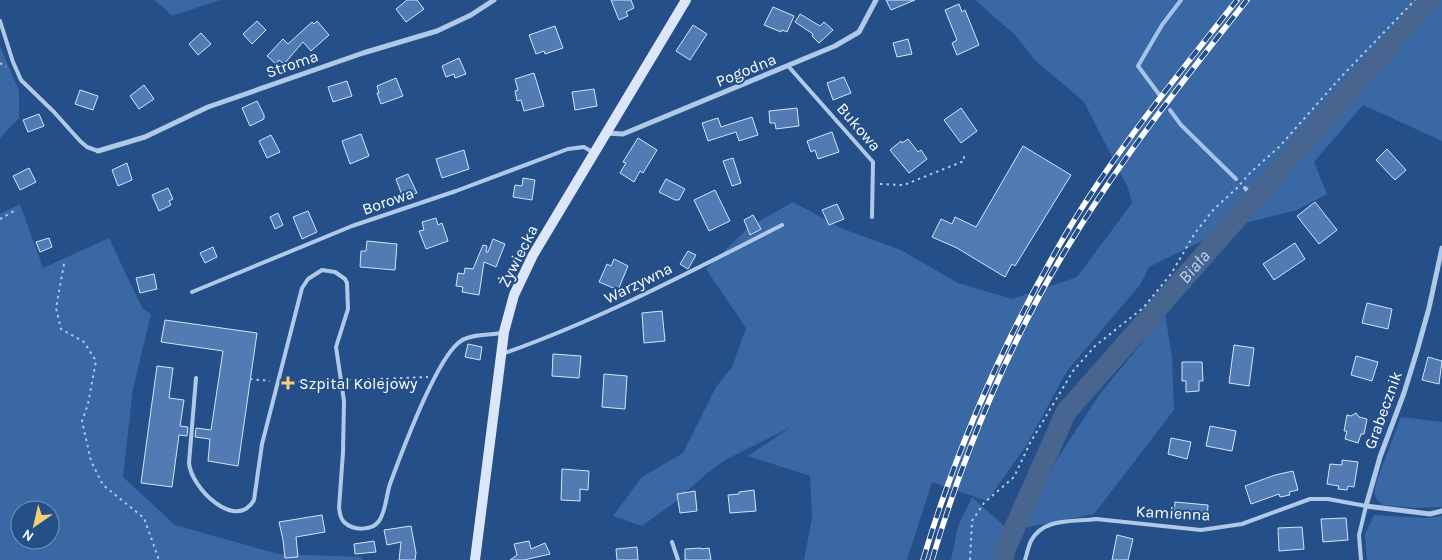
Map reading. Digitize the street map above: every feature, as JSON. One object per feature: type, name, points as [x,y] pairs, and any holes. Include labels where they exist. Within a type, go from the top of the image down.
[{"type":"main road","name":"Żywiecka","points":[[475,560],[504,332],[514,295],[533,255],[686,0]]},
{"type":"street","name":"Stroma","points":[[98,151],[145,137],[217,104],[363,53],[437,31],[471,16],[494,0]]},
{"type":"street","name":"Pogodna","points":[[606,133],[623,134],[789,67],[835,46],[859,32],[876,0]]},
{"type":"street","name":"Grabecznik","points":[[1366,506],[1380,457],[1417,351],[1429,308],[1442,248]]},
{"type":"street","points":[[1366,506],[1430,514],[1442,511]]},
{"type":"lane","points":[[0,20],[13,62],[21,80],[80,141],[87,147],[98,151]]},
{"type":"lane","name":"Bukowa","points":[[789,67],[873,162],[872,217]]},
{"type":"lane","name":"Borowa","points":[[192,292],[352,226],[456,191],[568,149],[584,147],[594,153]]},
{"type":"lane","name":"Warzywna","points":[[502,354],[553,336],[633,301],[782,226]]},
{"type":"lane","points":[[196,378],[189,464],[190,472],[193,479],[212,503],[242,511],[250,508],[254,500],[262,444],[284,350],[302,288],[308,279],[322,270],[334,272],[345,279],[347,283],[348,309],[336,347],[344,401],[340,516],[343,522],[348,525],[357,528],[367,528],[372,527],[378,522],[382,515],[389,486],[408,438],[446,356],[460,341],[467,338],[504,332]]},
{"type":"lane","name":"Kamienna","points":[[1025,560],[1032,539],[1049,525],[1064,520],[1083,521],[1096,519],[1201,530],[1242,524],[1310,500],[1328,500],[1366,506]]},
{"type":"lane","points":[[1361,560],[1359,535],[1366,506]]},
{"type":"lane","points":[[672,542],[678,560]]},
{"type":"path","points":[[970,560],[972,520],[984,503],[1014,477],[1030,443],[1073,371],[1095,346],[1143,308],[1171,274],[1195,233],[1214,209],[1236,189],[1250,172],[1279,147],[1341,77],[1415,0]]},
{"type":"path","points":[[873,183],[904,185],[964,161],[964,154]]},
{"type":"path","points":[[0,219],[14,211]]},
{"type":"path","points":[[64,264],[56,308],[61,329],[84,342],[96,361],[88,404],[82,421],[91,461],[103,485],[144,518],[160,560]]},
{"type":"path","points":[[354,380],[426,377]]},
{"type":"path","points":[[250,379],[278,382],[341,381]]},
{"type":"shaded area","points":[[155,0],[220,0],[172,16]]},
{"type":"shaded area","points":[[975,0],[1442,0],[1442,141],[1363,105],[1314,162],[1327,194],[1297,210],[1232,226],[1149,267],[1140,285],[1067,371],[1026,446],[987,501],[932,482],[907,560],[804,560],[812,518],[810,476],[748,456],[791,427],[725,460],[706,474],[675,502],[642,526],[613,516],[642,477],[683,453],[716,387],[732,367],[746,328],[706,269],[749,227],[793,202],[843,229],[901,250],[958,283],[1012,299],[1077,277],[1132,203],[1128,188],[1084,102],[1036,61],[1015,35]]},
{"type":"shaded area","points":[[0,46],[19,91],[19,118],[0,138]]},
{"type":"shaded area","points":[[20,204],[43,268],[109,238],[142,308],[151,314],[133,389],[123,477],[175,525],[278,554],[362,557],[362,560],[0,560],[0,214]]},
{"type":"shaded area","points":[[1165,314],[1172,357],[1174,410],[1094,514],[1023,528],[1059,456],[1100,394]]},
{"type":"shaded area","points":[[1401,417],[1442,422],[1442,507],[1415,508],[1383,505],[1377,500],[1374,492],[1377,480]]},
{"type":"shaded area","points":[[972,497],[1016,537],[1013,560],[951,560],[958,526]]},
{"type":"shaded area","points":[[1374,515],[1429,518],[1442,516],[1442,560],[1367,560],[1365,534]]},
{"type":"building","points":[[407,0],[417,0],[424,9],[406,22],[396,9]]},
{"type":"building","points":[[611,0],[631,0],[634,8],[626,12],[628,16],[619,20]]},
{"type":"building","points":[[886,0],[915,0],[891,10]]},
{"type":"building","points":[[959,4],[962,12],[965,10],[979,45],[957,55],[952,43],[957,40],[945,10]]},
{"type":"building","points":[[773,7],[794,16],[787,32],[782,30],[781,32],[764,25]]},
{"type":"building","points":[[800,14],[820,26],[824,22],[833,30],[819,43],[812,36],[813,34],[795,22]]},
{"type":"building","points":[[257,21],[266,30],[252,44],[243,34]]},
{"type":"building","points":[[317,21],[329,35],[311,51],[303,42],[284,64],[279,60],[276,64],[267,56],[283,39],[288,44],[312,22],[314,24]]},
{"type":"building","points":[[693,25],[707,34],[690,60],[676,51]]},
{"type":"building","points":[[555,26],[563,48],[545,54],[544,51],[536,54],[529,35]]},
{"type":"building","points":[[201,33],[211,44],[198,55],[189,44]]},
{"type":"building","points":[[908,39],[912,54],[897,57],[893,43]]},
{"type":"building","points":[[459,58],[466,74],[455,78],[454,74],[446,77],[442,66]]},
{"type":"building","points":[[534,73],[544,106],[524,111],[521,100],[517,101],[515,91],[518,90],[515,79]]},
{"type":"building","points":[[844,77],[851,93],[833,100],[827,83]]},
{"type":"building","points":[[396,78],[403,96],[381,104],[377,93],[379,93],[377,86]]},
{"type":"building","points":[[347,81],[352,96],[333,102],[328,87]]},
{"type":"building","points":[[144,85],[154,99],[139,109],[130,96]]},
{"type":"building","points":[[594,89],[597,106],[575,110],[572,92]]},
{"type":"building","points":[[80,90],[98,96],[93,110],[75,104]]},
{"type":"building","points":[[257,101],[264,119],[250,126],[242,108]]},
{"type":"building","points":[[797,108],[799,126],[776,129],[775,123],[770,123],[769,111]]},
{"type":"building","points":[[961,108],[977,131],[961,143],[944,120]]},
{"type":"building","points":[[39,114],[44,126],[28,132],[23,120]]},
{"type":"building","points":[[752,117],[758,135],[739,141],[736,132],[708,141],[702,123],[718,118],[721,127]]},
{"type":"building","points":[[832,132],[839,152],[818,159],[815,150],[811,152],[807,141]]},
{"type":"building","points":[[361,134],[369,156],[350,164],[342,141]]},
{"type":"building","points":[[271,135],[280,152],[267,158],[259,141]]},
{"type":"building","points":[[638,138],[657,150],[643,173],[640,171],[634,182],[620,173],[626,163],[623,162]]},
{"type":"building","points":[[908,139],[918,152],[921,150],[927,159],[909,173],[890,150],[901,141],[902,143]]},
{"type":"building","points":[[1023,146],[1071,175],[1015,266],[1012,264],[1005,277],[957,248],[932,237],[941,219],[952,224],[955,217],[976,227]]},
{"type":"building","points":[[1387,149],[1406,170],[1395,180],[1376,160]]},
{"type":"building","points":[[464,150],[469,169],[442,178],[436,159]]},
{"type":"building","points":[[733,158],[741,183],[732,186],[723,161]]},
{"type":"building","points":[[127,163],[132,180],[118,186],[112,170]]},
{"type":"building","points":[[29,168],[36,182],[20,190],[13,176]]},
{"type":"building","points":[[408,174],[417,193],[403,198],[396,179]]},
{"type":"building","points":[[523,178],[535,180],[532,200],[513,197],[515,185],[522,186]]},
{"type":"building","points":[[666,179],[685,189],[679,200],[659,192]]},
{"type":"building","points":[[168,188],[173,199],[169,201],[171,205],[159,211],[152,195]]},
{"type":"building","points":[[715,190],[730,221],[709,231],[694,200]]},
{"type":"building","points":[[1315,202],[1337,230],[1319,244],[1297,216]]},
{"type":"building","points":[[837,204],[844,219],[829,225],[822,210]]},
{"type":"building","points":[[308,211],[317,232],[302,239],[293,217]]},
{"type":"building","points":[[278,213],[283,225],[275,229],[270,217]]},
{"type":"building","points":[[753,215],[761,229],[750,235],[744,220]]},
{"type":"building","points":[[436,218],[438,225],[442,223],[448,241],[426,249],[419,231],[424,230],[422,222]]},
{"type":"building","points":[[49,238],[52,247],[40,252],[36,242]]},
{"type":"building","points":[[493,239],[505,244],[496,267],[484,262],[479,295],[462,292],[463,287],[456,286],[458,273],[464,274],[465,268],[473,269],[483,245],[487,246],[486,252],[488,252]]},
{"type":"building","points":[[367,241],[397,244],[395,270],[360,267],[361,251],[366,251]]},
{"type":"building","points":[[1295,243],[1305,259],[1274,280],[1263,264]]},
{"type":"building","points":[[213,247],[217,257],[205,263],[200,253]]},
{"type":"building","points":[[688,251],[696,255],[688,269],[680,264]]},
{"type":"building","points":[[614,259],[628,266],[618,290],[599,282],[607,264],[611,266]]},
{"type":"building","points":[[154,274],[157,289],[140,293],[136,278]]},
{"type":"building","points":[[1367,303],[1392,309],[1388,329],[1362,323]]},
{"type":"building","points":[[662,311],[665,341],[644,343],[642,313]]},
{"type":"building","points":[[165,320],[257,333],[238,466],[208,461],[210,439],[195,437],[196,428],[211,430],[223,351],[161,342]]},
{"type":"building","points":[[468,344],[482,347],[480,360],[465,357]]},
{"type":"building","points":[[1234,345],[1254,348],[1249,386],[1229,383]]},
{"type":"building","points":[[553,354],[581,356],[579,378],[552,376]]},
{"type":"building","points":[[1356,356],[1378,362],[1372,381],[1351,375]]},
{"type":"building","points":[[1428,357],[1442,361],[1439,384],[1422,380]]},
{"type":"building","points":[[1182,362],[1202,362],[1203,381],[1199,381],[1199,391],[1186,392],[1186,381],[1182,381]]},
{"type":"building","points":[[157,366],[173,368],[169,398],[184,400],[180,426],[188,427],[187,436],[179,435],[172,487],[141,483]]},
{"type":"building","points":[[604,374],[627,376],[625,409],[602,407]]},
{"type":"building","points":[[1356,413],[1359,417],[1367,419],[1364,434],[1361,434],[1358,443],[1345,439],[1347,431],[1344,431],[1347,415],[1351,416]]},
{"type":"building","points":[[1210,426],[1236,431],[1232,451],[1206,446]]},
{"type":"building","points":[[1171,438],[1191,442],[1187,459],[1168,454]]},
{"type":"building","points":[[1342,460],[1358,462],[1354,487],[1348,486],[1347,490],[1338,489],[1339,486],[1327,484],[1330,464],[1342,465]]},
{"type":"building","points":[[562,469],[589,471],[588,490],[580,489],[580,501],[561,500]]},
{"type":"building","points":[[1293,471],[1298,490],[1289,492],[1290,495],[1280,497],[1279,494],[1251,504],[1245,486],[1275,475]]},
{"type":"building","points":[[754,490],[756,511],[730,513],[728,495]]},
{"type":"building","points":[[695,491],[697,511],[680,513],[677,494]]},
{"type":"building","points":[[1175,502],[1208,505],[1207,520],[1174,517]]},
{"type":"building","points":[[322,515],[325,532],[296,537],[298,557],[285,558],[279,522]]},
{"type":"building","points":[[1346,518],[1348,540],[1323,542],[1321,519]]},
{"type":"building","points":[[411,526],[416,553],[415,560],[399,560],[401,542],[387,545],[384,530]]},
{"type":"building","points":[[1302,527],[1304,549],[1279,551],[1278,528]]},
{"type":"building","points":[[1117,535],[1133,539],[1128,560],[1112,560]]},
{"type":"building","points":[[374,541],[376,552],[355,554],[354,544]]},
{"type":"building","points":[[529,541],[531,549],[545,543],[550,554],[524,560],[510,560],[517,555],[514,544]]},
{"type":"building","points":[[637,547],[638,560],[617,560],[616,549]]},
{"type":"building","points":[[709,548],[711,560],[685,560],[685,549]]},
{"type":"waterway","points":[[1161,97],[1138,66],[1162,25],[1181,0]]},
{"type":"waterway","name":"Biała","points":[[1003,560],[1004,552],[1066,412],[1429,0]]},
{"type":"waterway","points":[[1170,110],[1181,125],[1236,179]]},
{"type":"waterway","points":[[1245,188],[1254,197]]},
{"type":"railway","points":[[923,560],[951,475],[985,392],[1045,271],[1086,202],[1127,142],[1237,0]]},
{"type":"railway","points":[[932,560],[975,434],[1011,352],[1052,273],[1095,204],[1136,144],[1247,0]]},
{"type":"place","name":"Szpital Kolejowy","points":[[288,383]]}]
